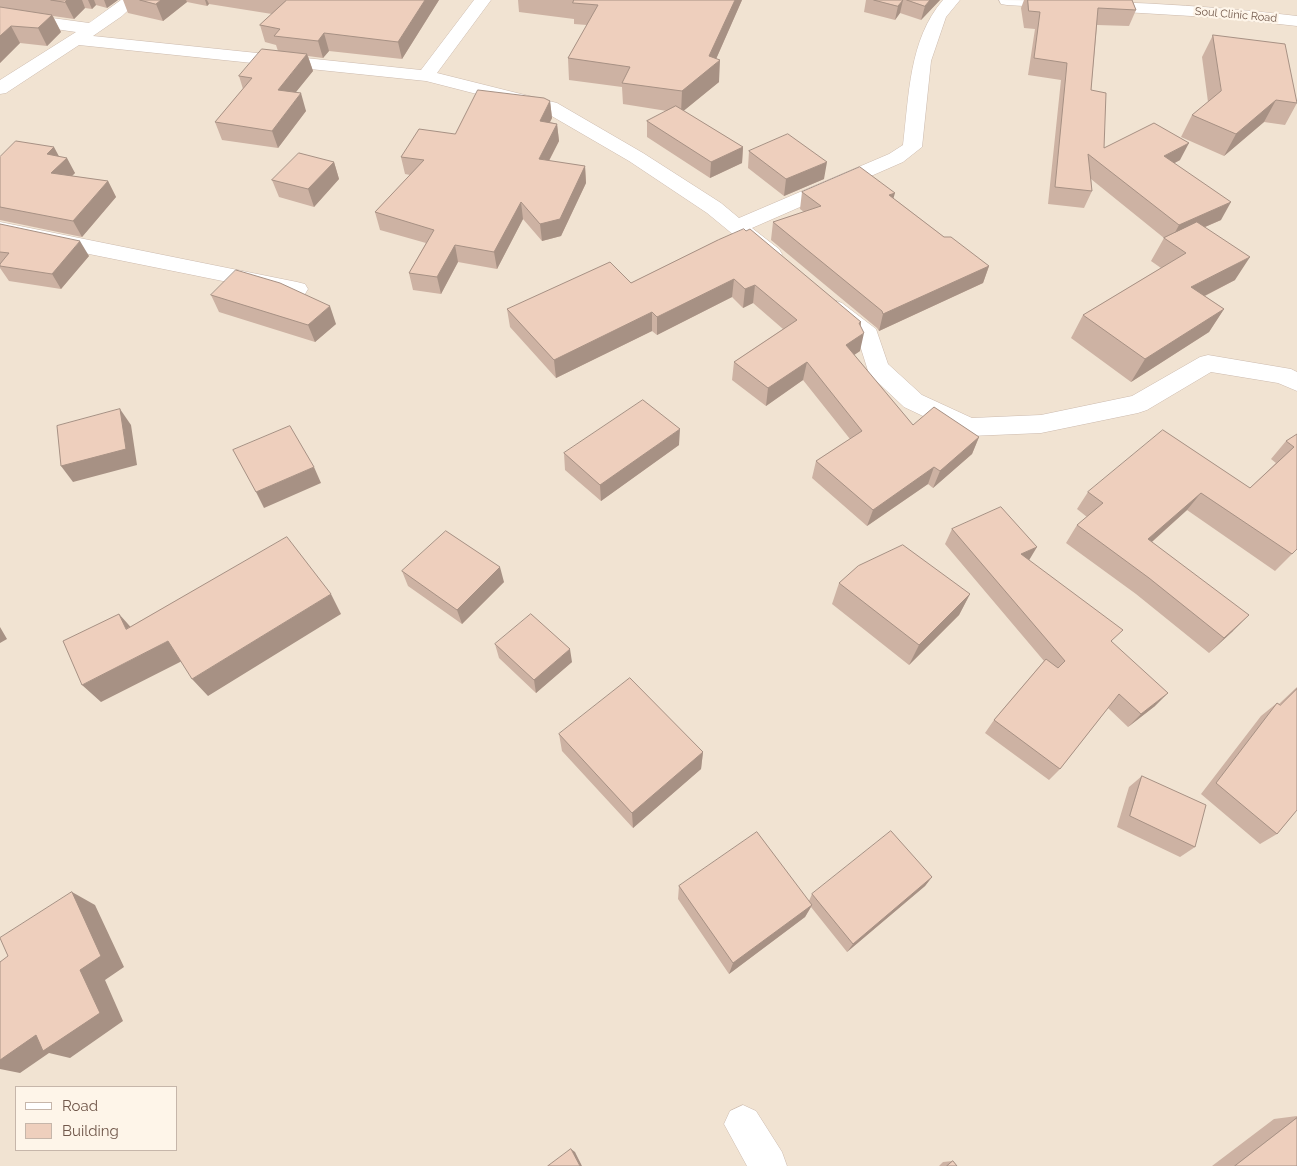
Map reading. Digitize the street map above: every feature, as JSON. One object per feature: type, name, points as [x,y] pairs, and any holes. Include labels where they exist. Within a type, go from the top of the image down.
[{"type":"street","points":[[0,89],[32,66],[94,29],[131,0]]},
{"type":"street","points":[[426,76],[483,0]]},
{"type":"street","points":[[738,226],[896,158],[912,147],[922,61],[938,16],[952,0]]},
{"type":"street","points":[[1007,0],[1073,6],[1174,10]]},
{"type":"street","points":[[1135,0],[1174,10]]},
{"type":"street","name":"Soul Clinic Road","points":[[1174,10],[1259,8],[1297,21]]},
{"type":"street","points":[[0,16],[94,29]]},
{"type":"street","points":[[76,40],[426,76],[550,107],[636,157],[738,226],[788,268]]},
{"type":"street","points":[[0,229],[297,289]]},
{"type":"street","points":[[816,293],[868,335],[877,368],[913,401],[970,427],[1041,424],[1138,404],[1208,363],[1283,375],[1297,382]]},
{"type":"street","points":[[743,1124],[768,1166]]},
{"type":"shaded area","points":[[0,0],[1297,0],[1297,1166],[0,1166]]},
{"type":"building","points":[[51,0],[67,0],[65,2]]},
{"type":"building","points":[[140,0],[161,0],[156,4]]},
{"type":"building","points":[[287,0],[425,0],[398,42],[324,33],[318,41],[274,36],[280,29],[260,25]]},
{"type":"building","points":[[574,0],[735,0],[709,56],[720,60],[682,91],[622,83],[630,67],[568,58],[598,5],[573,3]]},
{"type":"building","points":[[874,0],[903,0],[898,6]]},
{"type":"building","points":[[907,0],[930,0],[925,6]]},
{"type":"building","points":[[1028,0],[1132,0],[1136,10],[1098,8],[1091,90],[1106,93],[1104,148],[1154,123],[1189,143],[1164,156],[1231,202],[1179,225],[1088,154],[1092,191],[1055,187],[1067,63],[1034,58],[1040,12],[1029,11]]},
{"type":"building","points":[[0,7],[52,15],[38,28],[11,26],[0,36]]},
{"type":"building","points":[[1213,35],[1285,44],[1297,103],[1276,100],[1236,134],[1192,115],[1221,91]]},
{"type":"building","points":[[262,49],[307,54],[278,90],[301,93],[272,131],[215,122],[252,78],[239,76]]},
{"type":"building","points":[[478,90],[544,98],[550,101],[540,121],[557,124],[539,159],[585,166],[560,219],[540,224],[521,202],[494,252],[455,245],[437,277],[409,273],[434,230],[375,212],[424,160],[401,157],[419,129],[455,134]]},
{"type":"building","points":[[676,106],[743,147],[711,162],[647,121]]},
{"type":"building","points":[[788,134],[827,162],[786,179],[749,151]]},
{"type":"building","points":[[16,141],[54,147],[47,154],[67,158],[51,173],[108,181],[73,221],[0,207],[0,157]]},
{"type":"building","points":[[299,153],[334,162],[308,189],[272,180]]},
{"type":"building","points":[[860,167],[895,193],[889,195],[944,237],[951,237],[989,266],[883,314],[882,311],[773,222],[821,206],[802,192]]},
{"type":"building","points":[[1197,222],[1250,257],[1191,287],[1224,309],[1145,359],[1083,315],[1186,253],[1164,238]]},
{"type":"building","points":[[0,224],[80,241],[52,274],[0,266],[9,253],[0,252]]},
{"type":"building","points":[[744,229],[746,231],[750,229],[861,322],[859,323],[864,333],[846,345],[913,425],[934,407],[979,437],[940,471],[934,467],[873,510],[816,461],[862,431],[807,362],[768,388],[734,362],[797,320],[755,285],[745,289],[734,279],[657,317],[652,312],[554,360],[507,309],[610,262],[631,283]]},
{"type":"building","points":[[236,270],[280,283],[330,306],[308,325],[211,295]]},
{"type":"building","points":[[643,400],[680,429],[600,485],[564,453]]},
{"type":"building","points":[[120,409],[126,449],[61,466],[57,426]]},
{"type":"building","points":[[290,426],[314,467],[256,492],[233,450]]},
{"type":"building","points":[[1163,430],[1250,488],[1294,447],[1286,441],[1297,434],[1297,549],[1292,554],[1201,493],[1148,539],[1249,615],[1224,638],[1149,578],[1077,525],[1103,503],[1088,492]]},
{"type":"building","points":[[1001,507],[1037,547],[1021,554],[1123,630],[1111,641],[1168,693],[1141,714],[1119,694],[1060,769],[994,720],[1046,659],[1058,668],[1065,661],[952,529]]},
{"type":"building","points":[[446,531],[500,567],[457,610],[402,571]]},
{"type":"building","points":[[287,537],[331,594],[192,679],[168,641],[82,685],[63,641],[119,614],[126,629]]},
{"type":"building","points":[[903,545],[970,594],[919,645],[839,583],[858,566]]},
{"type":"building","points":[[531,614],[570,649],[534,680],[495,644]]},
{"type":"building","points":[[630,678],[703,752],[632,813],[559,734]]},
{"type":"building","points":[[1297,689],[1297,810],[1277,834],[1216,783],[1277,703],[1280,705]]},
{"type":"building","points":[[1142,776],[1206,805],[1195,847],[1130,816]]},
{"type":"building","points":[[891,831],[932,877],[853,944],[812,894]]},
{"type":"building","points":[[757,832],[812,905],[733,963],[679,886]]},
{"type":"building","points":[[72,892],[101,956],[80,970],[100,1013],[43,1051],[36,1035],[0,1060],[0,962],[8,956],[0,938]]},
{"type":"building","points":[[1297,1118],[1297,1166],[1235,1166]]},
{"type":"building","points":[[571,1149],[580,1166],[548,1166]]},
{"type":"building","points":[[953,1161],[957,1166],[947,1166]]}]
